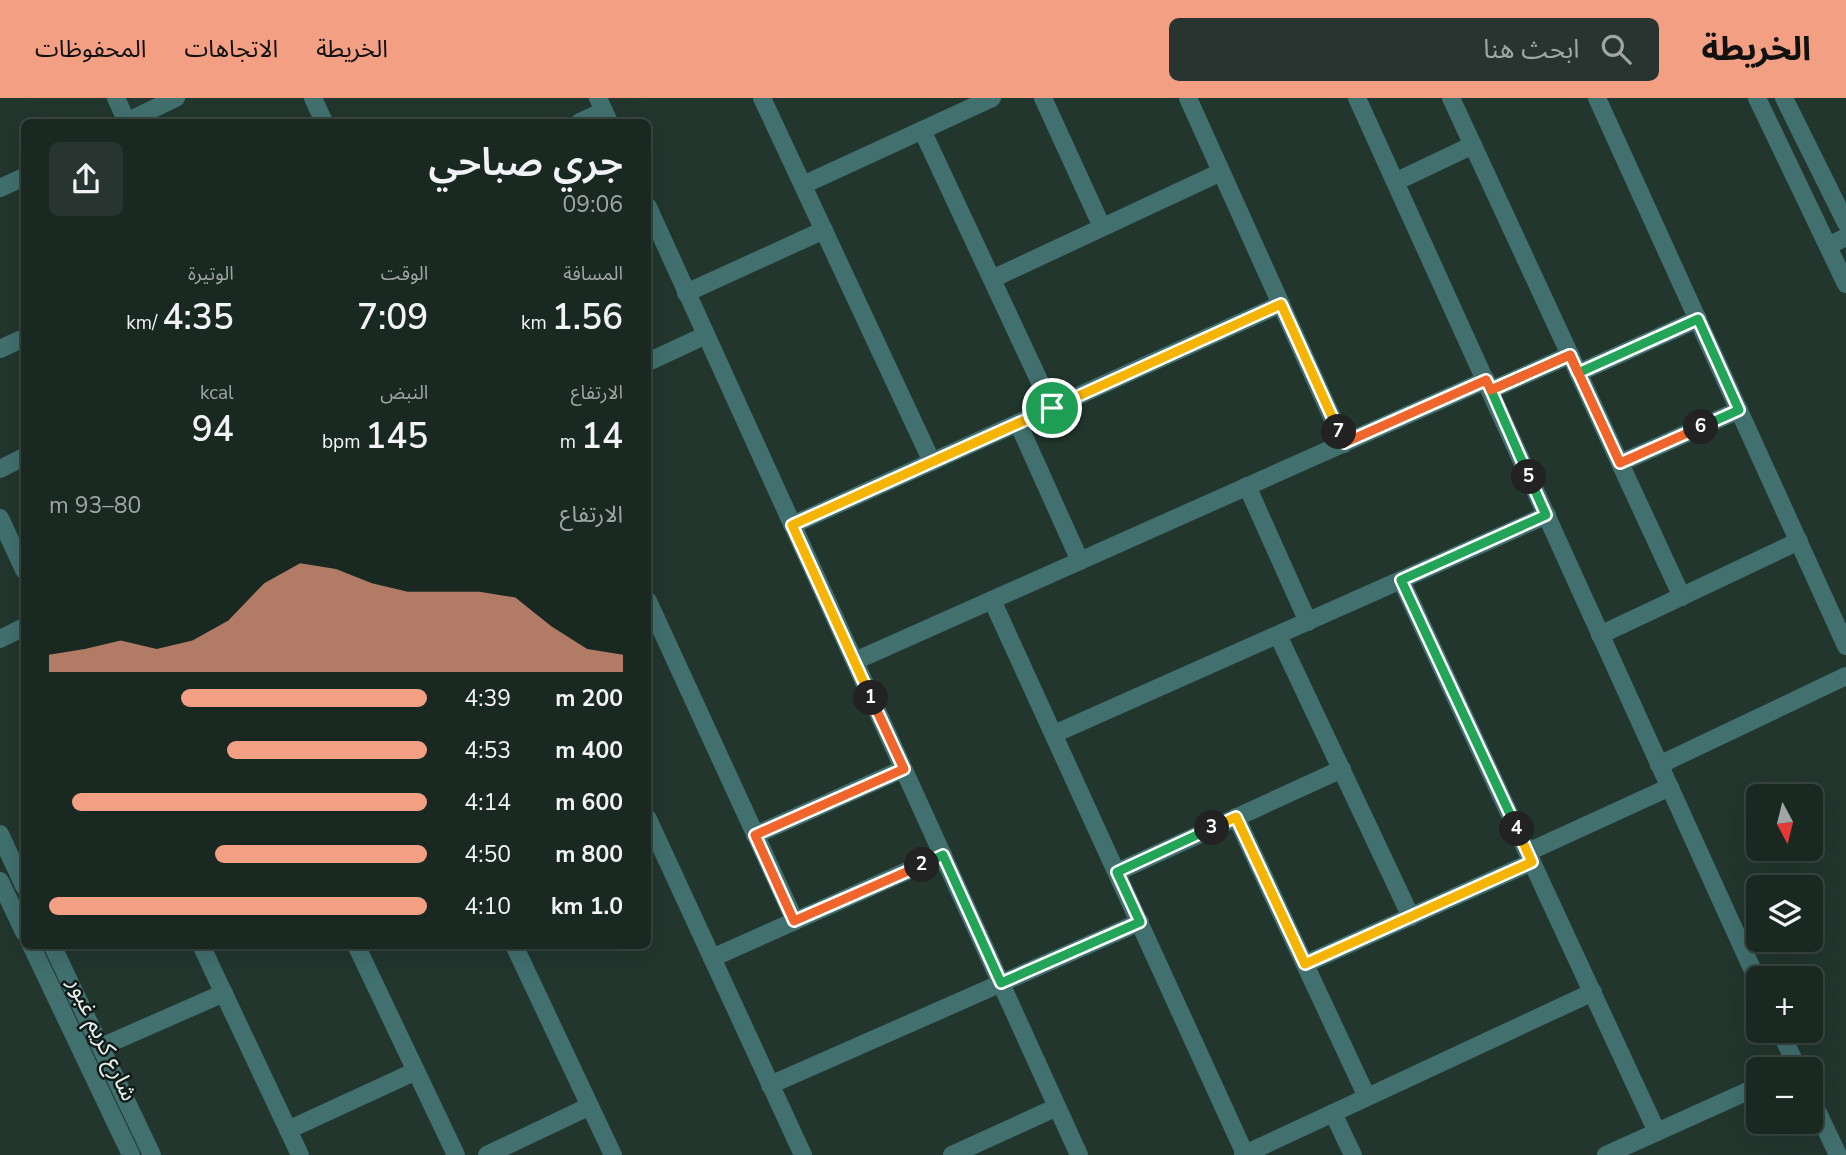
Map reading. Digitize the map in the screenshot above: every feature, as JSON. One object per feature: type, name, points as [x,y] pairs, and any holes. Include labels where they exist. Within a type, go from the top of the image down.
[{"type":"street","points":[[116,98],[126,119]]},
{"type":"street","points":[[133,119],[177,98]]},
{"type":"street","points":[[313,98],[323,119]]},
{"type":"street","points":[[762,98],[932,462]]},
{"type":"street","points":[[803,185],[992,98]]},
{"type":"street","points":[[1043,98],[1102,227]]},
{"type":"street","points":[[1188,98],[1344,443]]},
{"type":"street","points":[[1357,98],[1751,966]]},
{"type":"street","points":[[1451,98],[1682,597]]},
{"type":"street","points":[[1597,98],[1846,646]]},
{"type":"street","points":[[1756,98],[1836,254],[1846,284]]},
{"type":"street","points":[[1784,98],[1846,223]]},
{"type":"street","points":[[587,119],[604,111]]},
{"type":"street","points":[[922,130],[1052,408]]},
{"type":"street","points":[[1395,182],[1474,145]]},
{"type":"street","points":[[992,279],[1222,172]]},
{"type":"street","points":[[0,188],[21,178]]},
{"type":"street","points":[[651,222],[655,244],[687,292],[1079,1155]]},
{"type":"street","points":[[687,292],[824,230]]},
{"type":"street","points":[[1836,254],[1846,237]]},
{"type":"street","points":[[792,525],[1281,304]]},
{"type":"street","points":[[1578,373],[1698,319]]},
{"type":"street","points":[[651,361],[706,335]]},
{"type":"street","points":[[0,349],[21,339]]},
{"type":"street","points":[[855,661],[1344,443],[1570,355]]},
{"type":"street","points":[[1620,463],[1739,410]]},
{"type":"street","points":[[1018,423],[1080,561]]},
{"type":"street","points":[[0,469],[21,458]]},
{"type":"street","points":[[1247,486],[1308,622]]},
{"type":"street","points":[[1054,734],[1546,515]]},
{"type":"street","points":[[0,518],[21,564]]},
{"type":"street","points":[[1600,635],[1798,541]]},
{"type":"street","points":[[1401,580],[1657,1132]]},
{"type":"street","points":[[992,600],[1244,1154],[1593,992]]},
{"type":"street","points":[[651,614],[794,921]]},
{"type":"street","points":[[0,639],[21,628]]},
{"type":"street","points":[[1278,635],[1412,917]]},
{"type":"street","points":[[1659,765],[1846,676]]},
{"type":"street","points":[[755,835],[904,769]]},
{"type":"street","points":[[1117,872],[1342,769]]},
{"type":"street","points":[[1305,964],[1412,917],[1670,788]]},
{"type":"street","points":[[1236,817],[1367,1097]]},
{"type":"street","points":[[651,826],[803,1155]]},
{"type":"street","points":[[0,834],[18,857]]},
{"type":"street","points":[[712,958],[943,855]]},
{"type":"street","points":[[0,880],[20,912]]},
{"type":"street","points":[[770,1085],[1140,922]]},
{"type":"street","name":"شارع كريم غبور","points":[[33,949],[131,1155]]},
{"type":"street","name":"شارع كريم غبور","points":[[54,949],[152,1155]]},
{"type":"street","points":[[203,949],[300,1155]]},
{"type":"street","points":[[358,949],[456,1155]]},
{"type":"street","points":[[516,949],[613,1155]]},
{"type":"street","points":[[101,1047],[224,993]]},
{"type":"street","points":[[288,1130],[416,1071]]},
{"type":"street","points":[[1606,1155],[1746,1092]]},
{"type":"street","points":[[487,1155],[590,1106]]},
{"type":"street","points":[[953,1155],[1057,1107]]},
{"type":"street","points":[[1333,1113],[1353,1155]]},
{"type":"street","points":[[1823,1123],[1838,1155]]},
{"type":"route","points":[[1052,408],[792,525],[904,769],[755,835],[794,921],[943,855],[1001,983],[1140,922],[1117,872],[1236,817],[1305,964],[1532,862],[1401,580],[1546,515],[1491,390],[1570,355],[1578,373],[1698,319],[1739,410],[1620,463],[1578,373],[1570,355],[1491,390],[1486,380],[1344,443],[1281,304],[1052,408]]}]
